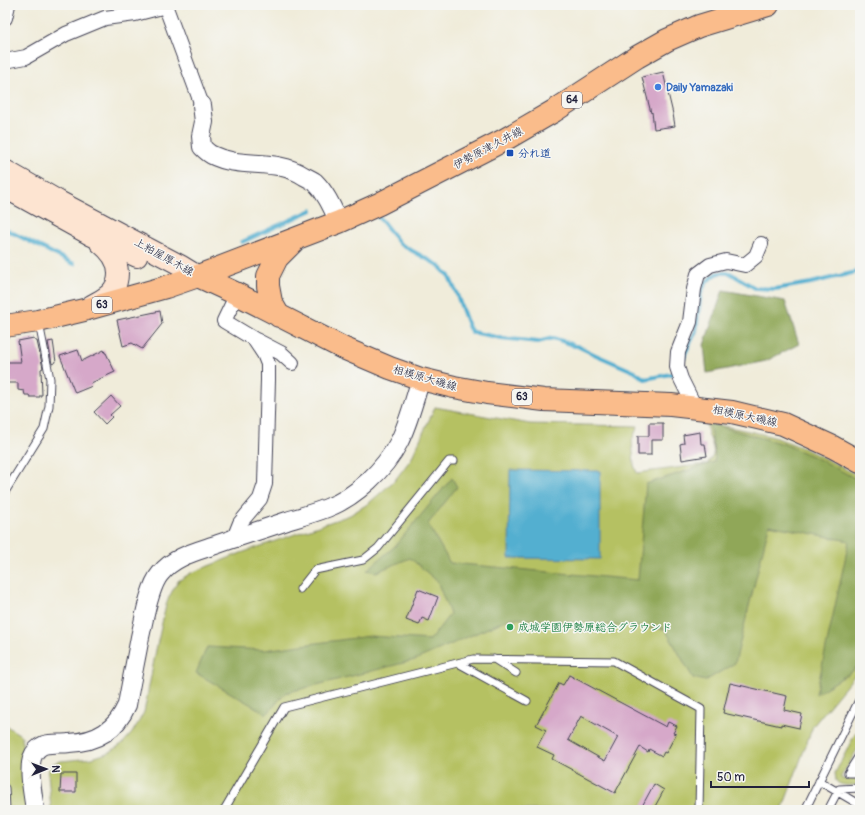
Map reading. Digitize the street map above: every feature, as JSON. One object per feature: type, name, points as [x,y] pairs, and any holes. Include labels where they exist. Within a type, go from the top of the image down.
[{"type":"main road","name":"伊勢原津久井線","points":[[198,276],[297,239],[379,204],[504,140],[554,111],[637,57],[667,40],[699,26],[768,5]]},
{"type":"main road","name":"上粕屋厚木線","points":[[5,170],[59,201],[180,264],[198,276]]},
{"type":"main road","name":"上粕屋厚木線","points":[[5,188],[92,236],[166,269],[198,276]]},
{"type":"main road","points":[[84,310],[106,296],[114,289],[118,281],[118,267],[116,260],[109,251],[92,236]]},
{"type":"main road","points":[[279,316],[271,302],[268,276],[276,258],[297,239]]},
{"type":"main road","name":"相模原大磯線","points":[[198,276],[237,294],[343,348],[390,368],[421,379],[487,393],[544,400],[671,405],[732,412],[783,424],[833,447],[860,462]]},
{"type":"main road","name":"63","points":[[5,326],[38,321],[84,310],[147,293],[198,276]]},
{"type":"street","points":[[5,18],[8,5]]},
{"type":"street","points":[[6,58],[26,58],[66,34],[104,18],[135,14],[166,6],[202,106],[204,122],[201,136],[202,147],[211,154],[224,160],[244,163],[270,164],[299,172],[314,181],[325,195],[339,222]]},
{"type":"street","points":[[695,407],[679,373],[678,352],[690,322],[694,289],[698,274],[710,264],[726,261],[745,265],[756,256],[761,244]]},
{"type":"street","points":[[237,294],[224,321],[281,353],[292,364]]},
{"type":"street","points":[[234,538],[240,523],[260,499],[265,484],[268,364],[264,354],[254,339]]},
{"type":"street","points":[[35,810],[30,768],[36,750],[45,744],[74,743],[97,738],[114,726],[123,712],[126,705],[146,609],[154,583],[159,574],[183,556],[328,508],[364,486],[389,458],[398,443],[406,426],[421,379]]},
{"type":"lane","points":[[5,492],[44,429],[49,406],[50,379],[38,321]]},
{"type":"lane","points":[[300,589],[315,570],[363,560],[378,548],[449,461],[454,461]]},
{"type":"lane","points":[[224,810],[284,707],[473,659],[494,659],[614,661],[701,709],[699,810]]},
{"type":"lane","points":[[494,659],[516,673]]},
{"type":"lane","points":[[458,663],[527,701]]},
{"type":"lane","points":[[806,810],[819,781],[858,708],[860,698]]},
{"type":"lane","points":[[860,754],[848,773],[860,773]]},
{"type":"lane","points":[[819,781],[860,805]]},
{"type":"lane","points":[[5,788],[6,810]]},
{"type":"lane","points":[[828,810],[839,789],[860,788]]},
{"type":"green space","points":[[723,290],[785,301],[799,344],[766,361],[707,373],[704,345]]},
{"type":"green space","name":"成城学園伊勢原総合グラウンド","points":[[435,407],[530,424],[638,426],[632,440],[634,465],[637,473],[707,464],[713,456],[714,451],[707,423],[773,437],[817,455],[860,477],[860,669],[813,726],[782,810],[51,810],[48,773],[50,766],[61,761],[92,758],[110,752],[123,743],[138,723],[144,712],[166,605],[178,581],[191,573],[241,553],[350,515],[369,503],[395,480],[411,459]]},
{"type":"green space","points":[[709,424],[784,444],[823,461],[860,481],[860,662],[853,671],[816,694],[849,541],[769,525],[735,663],[705,681],[693,678],[665,629],[511,618],[415,660],[285,693],[267,714],[196,673],[207,647],[264,650],[370,636],[430,640],[450,614],[437,581],[410,558],[376,572],[367,570],[395,546],[452,478],[457,487],[428,524],[450,563],[638,580],[646,484],[714,462],[715,456]]},
{"type":"green space","points":[[5,725],[22,736],[27,810],[5,810]]},
{"type":"green space","points":[[860,730],[860,745],[841,777],[842,779],[860,779],[860,785],[838,783],[836,781],[835,773],[855,734]]},
{"type":"water","points":[[510,470],[600,471],[600,559],[509,558]]},
{"type":"building","points":[[663,72],[675,126],[654,129],[652,112],[651,113],[642,77]]},
{"type":"building","points":[[160,311],[162,324],[142,349],[132,343],[123,346],[117,320]]},
{"type":"building","points":[[34,338],[35,341],[37,341],[43,368],[41,369],[42,395],[40,395],[40,397],[30,397],[29,395],[25,395],[24,391],[18,390],[18,383],[5,383],[5,362],[21,362],[18,341]]},
{"type":"building","points":[[53,341],[56,362],[52,364],[48,342]]},
{"type":"building","points":[[78,350],[82,361],[104,350],[115,372],[91,383],[92,386],[75,393],[60,356]]},
{"type":"building","points":[[111,396],[120,406],[110,415],[112,417],[105,424],[94,412]]},
{"type":"building","points":[[649,423],[663,423],[663,440],[651,440],[651,455],[638,455],[638,436],[649,436]]},
{"type":"building","points":[[700,432],[701,444],[705,444],[707,456],[682,460],[680,444],[684,443],[683,435]]},
{"type":"building","points":[[418,589],[438,597],[429,621],[422,618],[419,625],[406,620]]},
{"type":"building","points":[[569,675],[666,727],[668,722],[677,726],[673,733],[676,734],[666,753],[664,752],[662,756],[649,749],[648,752],[640,747],[615,793],[552,759],[554,755],[537,747],[546,730],[536,725],[559,683],[563,685]],"holes":[[[581,716],[618,737],[605,761],[568,740]]]},
{"type":"building","points":[[730,683],[787,696],[784,710],[802,714],[799,728],[781,724],[781,726],[723,713]]},
{"type":"building","points":[[61,774],[76,774],[76,792],[60,792]]},
{"type":"building","points":[[654,784],[664,790],[653,810],[640,810]]},
{"type":"waterway","points":[[242,242],[312,210]]},
{"type":"waterway","points":[[378,217],[400,244],[438,265],[449,276],[469,328],[472,332],[501,338],[538,342],[553,338],[577,346],[635,372],[645,379],[676,373]]},
{"type":"waterway","points":[[5,229],[74,264]]},
{"type":"waterway","points":[[684,358],[696,331],[701,293],[706,282],[718,273],[730,273],[755,288],[775,289],[811,283],[860,271]]},
{"type":"place","name":"Daily Yamazaki","points":[[658,87]]},
{"type":"place","name":"分れ道","points":[[510,153]]},
{"type":"place","name":"成城学園伊勢原総合グラウンド","points":[[510,627]]}]
